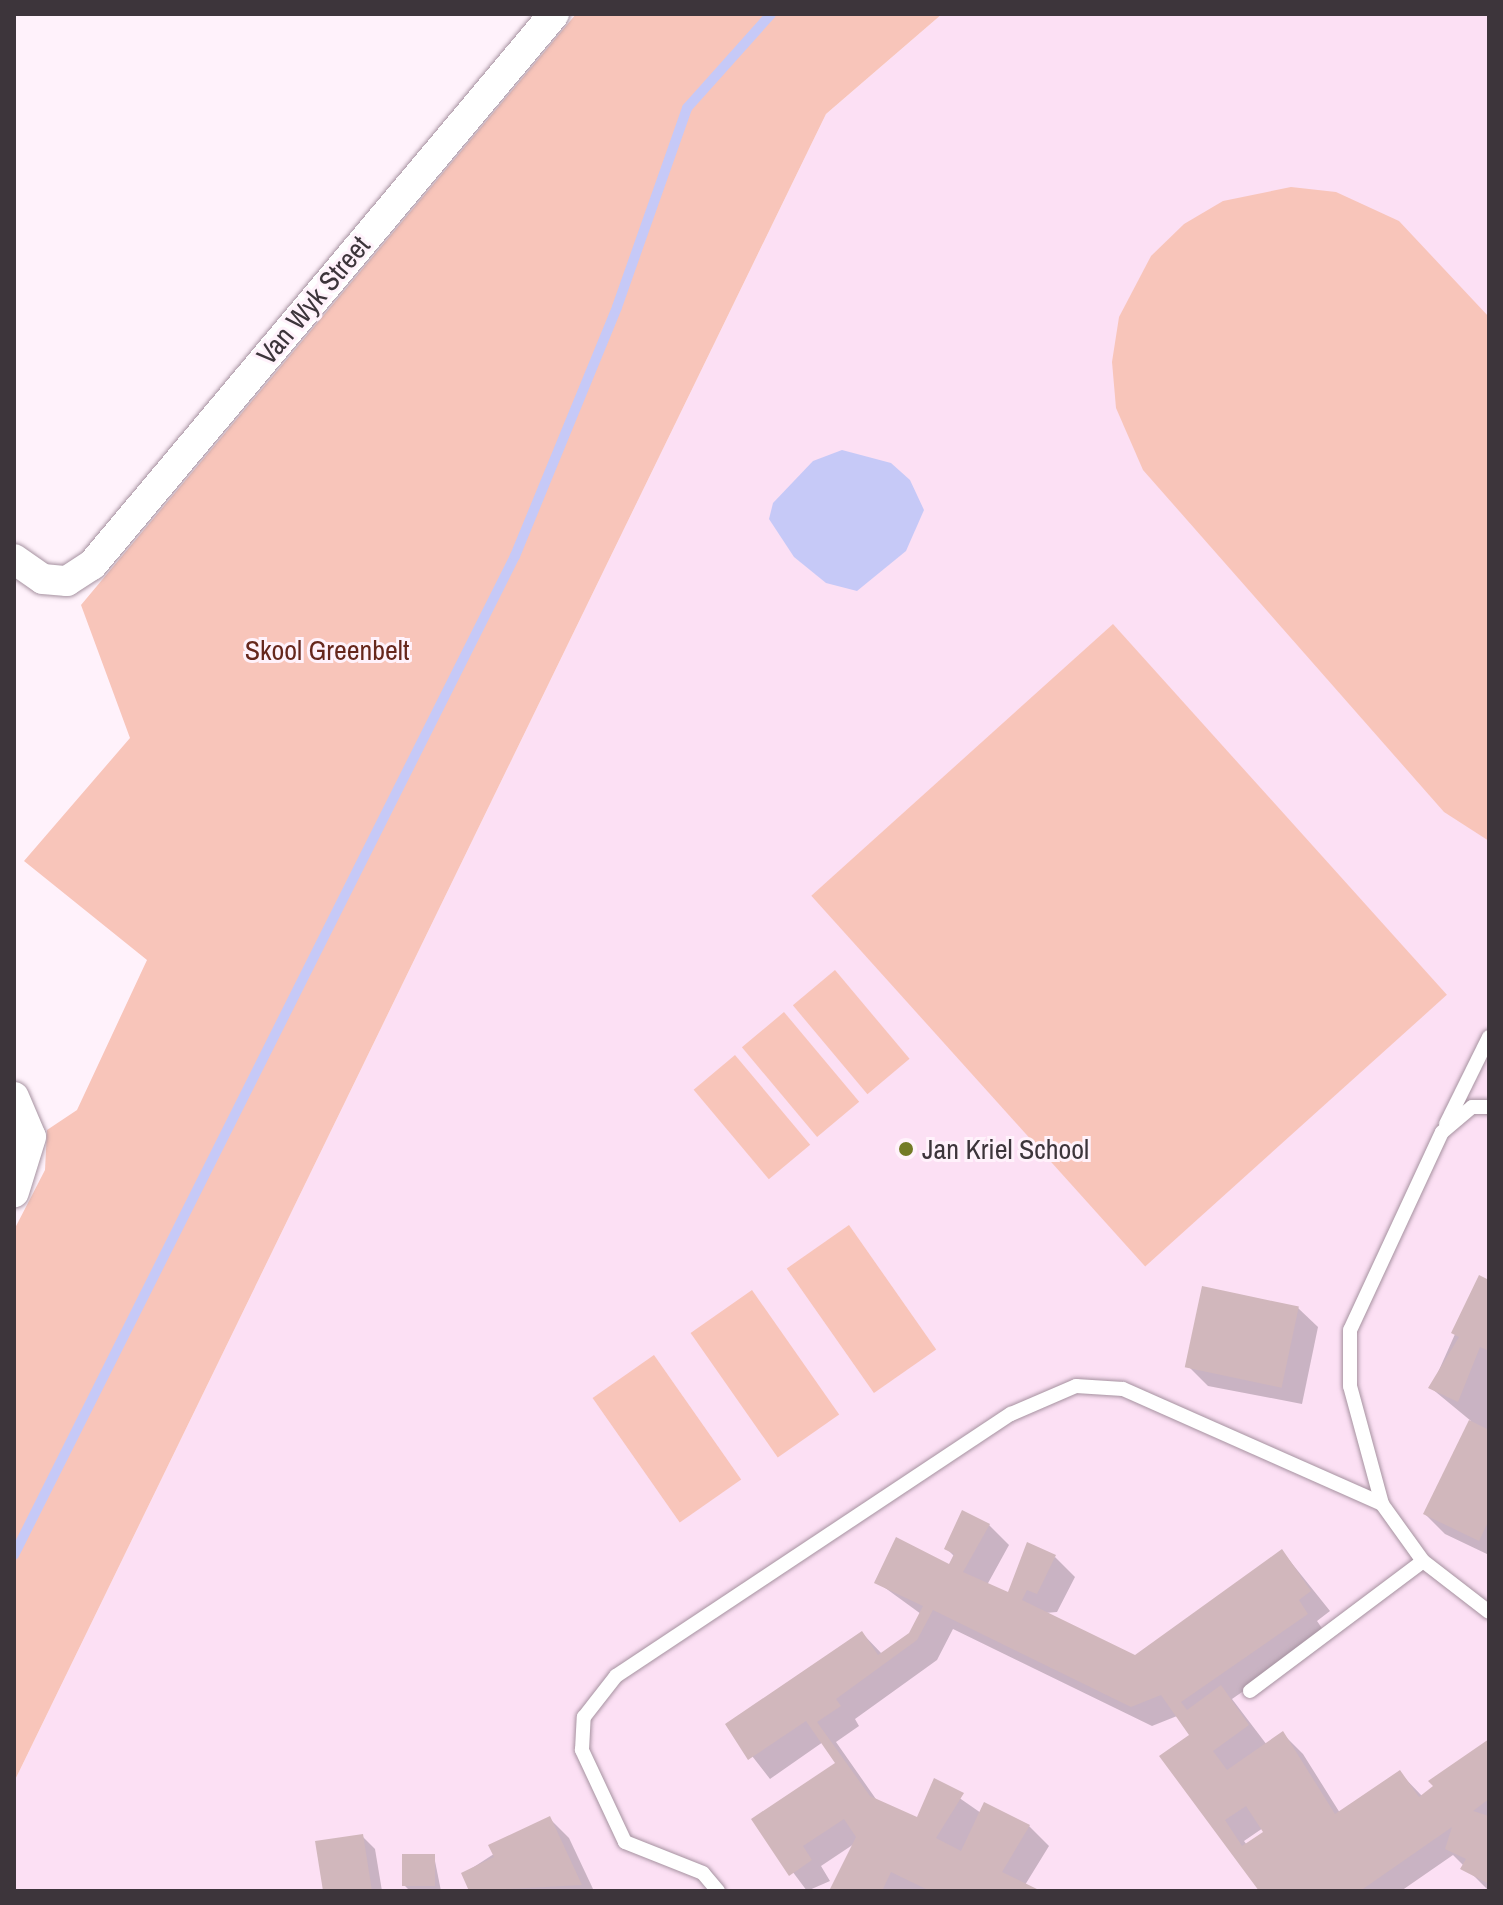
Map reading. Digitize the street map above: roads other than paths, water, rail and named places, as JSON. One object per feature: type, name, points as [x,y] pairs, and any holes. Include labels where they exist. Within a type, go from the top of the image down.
[{"type":"street","name":"Van Wyk Street","points":[[14,559],[43,579],[67,581],[107,548],[554,14]]},
{"type":"street","points":[[14,1097],[31,1137],[14,1192]]},
{"type":"lane","points":[[1489,1037],[1350,1330],[1350,1386],[1382,1504],[1423,1561],[1489,1612]]},
{"type":"lane","points":[[1442,1132],[1472,1107],[1489,1107]]},
{"type":"lane","points":[[718,1891],[703,1873],[625,1842],[582,1750],[584,1717],[616,1676],[1011,1414],[1076,1386],[1123,1389],[1382,1504]]},
{"type":"lane","points":[[1250,1691],[1423,1561]]},
{"type":"water","points":[[842,450],[891,463],[910,480],[924,510],[906,551],[857,591],[826,583],[794,557],[769,519],[773,503],[813,461]]},
{"type":"waterway","points":[[14,1555],[515,556],[617,307],[687,108],[771,14]]},
{"type":"place","name":"Jan Kriel School","points":[[906,1149]]},
{"type":"park label","name":"Skool Greenbelt","points":[[327,650]]}]
